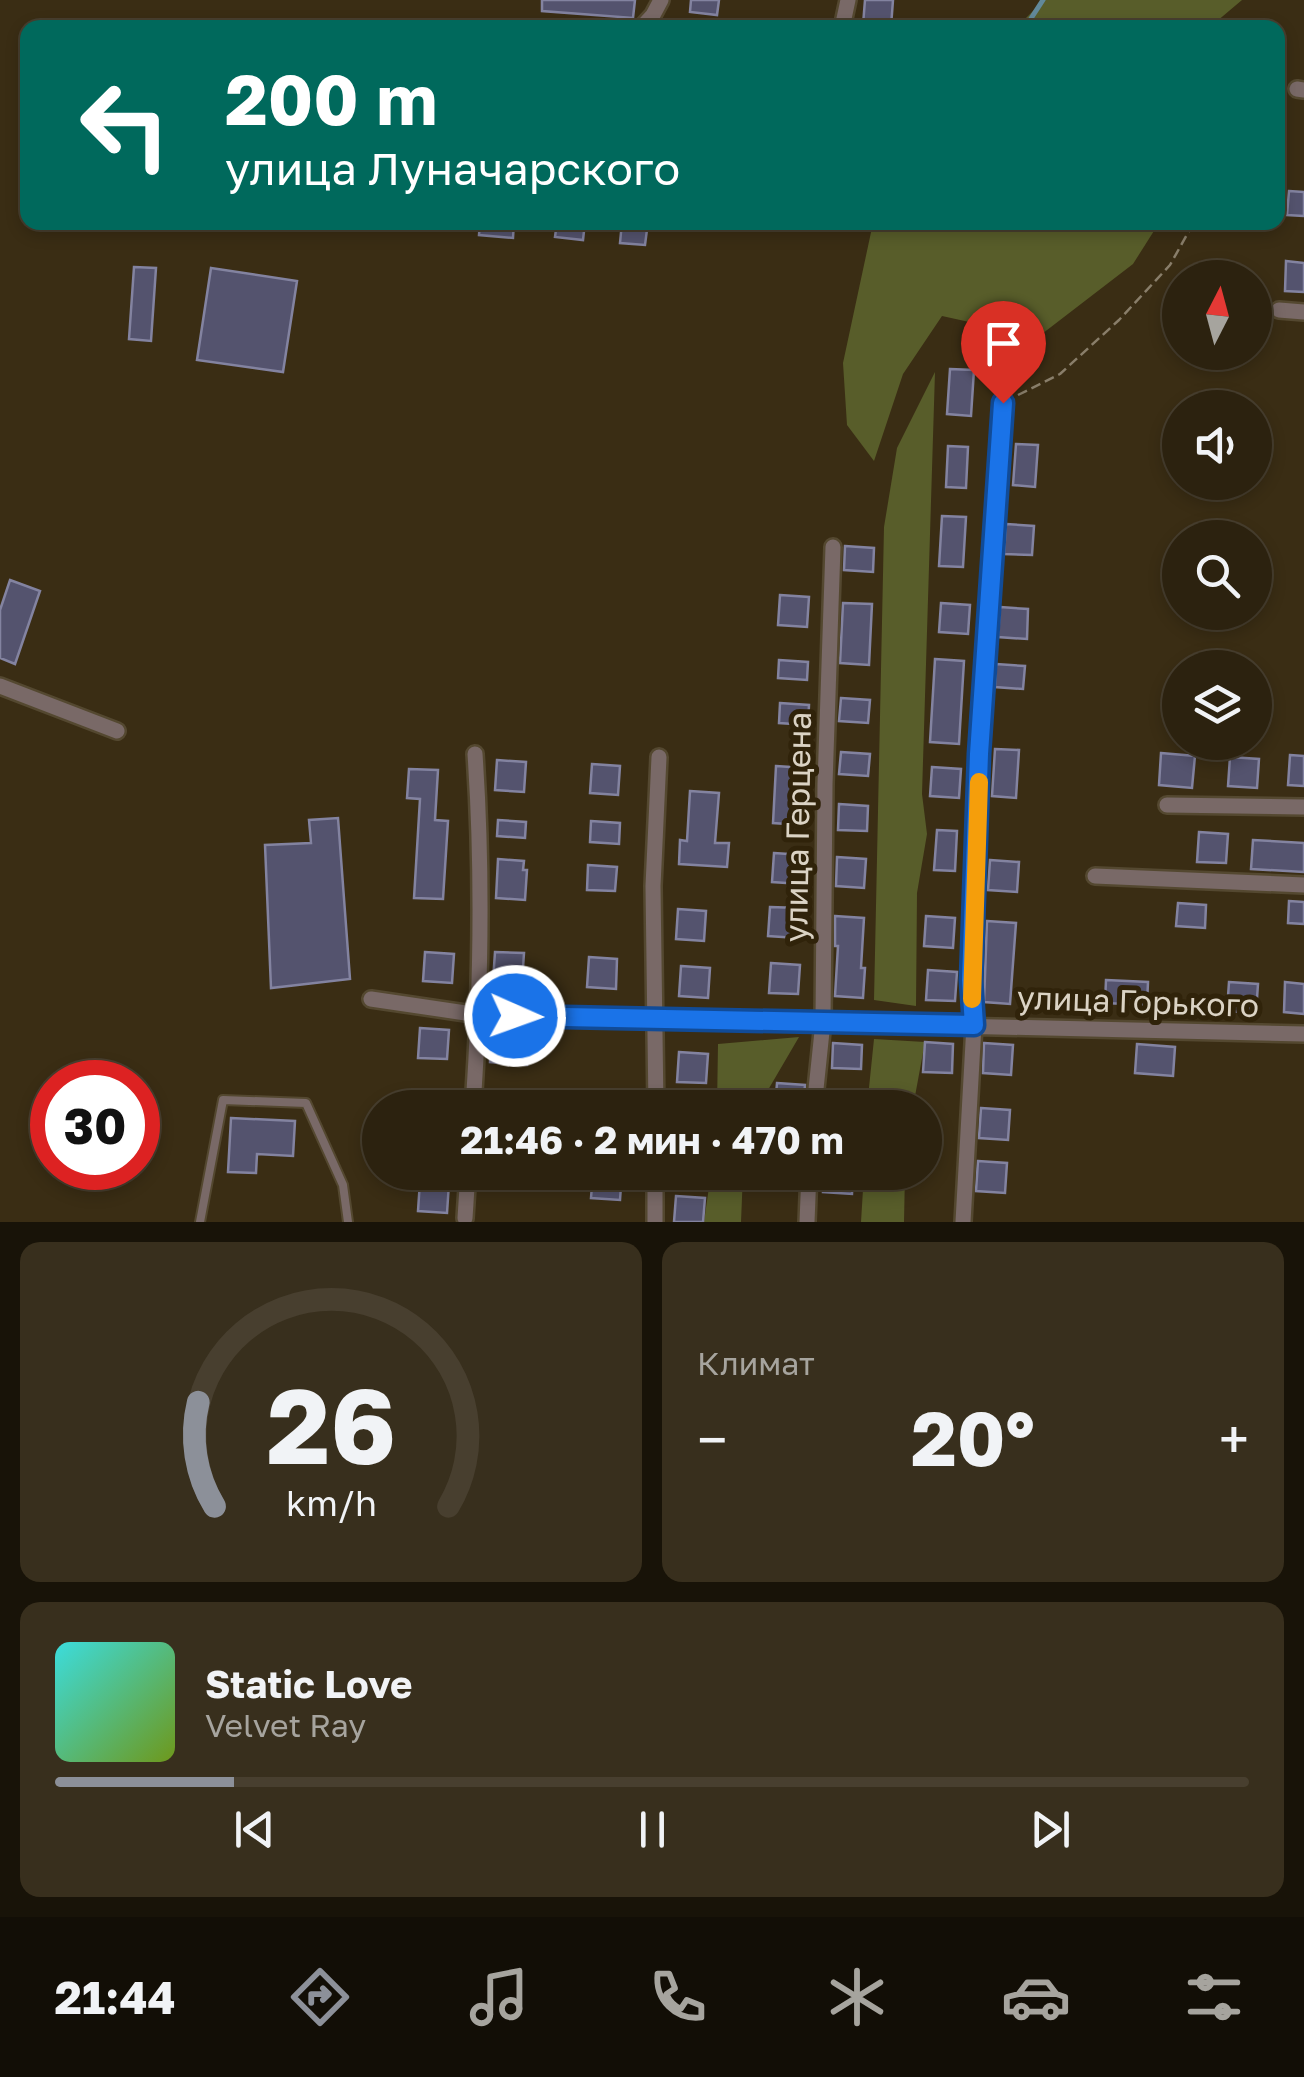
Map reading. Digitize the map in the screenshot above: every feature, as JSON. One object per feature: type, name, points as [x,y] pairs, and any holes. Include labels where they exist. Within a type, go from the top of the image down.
[{"type":"street","points":[[1279,310],[1304,312]]},
{"type":"street","points":[[963,1222],[974,1025],[971,980],[979,754],[1003,403]]},
{"type":"street","name":"улица Герцена","points":[[816,1090],[822,1022],[825,784],[834,547]]},
{"type":"street","points":[[0,686],[117,731]]},
{"type":"street","points":[[474,1090],[480,1015],[481,848],[475,754]]},
{"type":"street","points":[[656,1090],[653,886],[659,757]]},
{"type":"street","points":[[1167,806],[1304,807]]},
{"type":"street","points":[[1095,876],[1304,885]]},
{"type":"street","name":"улица Горького","points":[[371,1000],[480,1015],[1304,1034]]},
{"type":"street","points":[[465,1218],[467,1190]]},
{"type":"street","points":[[655,1190],[655,1222]]},
{"type":"street","points":[[806,1222],[808,1190]]},
{"type":"lane","points":[[200,1222],[223,1100],[306,1104],[344,1185],[348,1222]]},
{"type":"path","points":[[1003,403],[1060,374],[1120,320],[1170,265],[1190,230]]},
{"type":"green space","points":[[1044,0],[1242,0],[1218,20],[1024,20]]},
{"type":"green space","points":[[871,230],[1155,230],[1133,264],[1038,337],[942,316],[903,374],[874,461],[847,425],[843,363]]},
{"type":"green space","points":[[935,372],[922,794],[927,834],[917,893],[916,1006],[874,1000],[884,527],[897,448]]},
{"type":"green space","points":[[799,1037],[768,1090],[717,1090],[718,1044]]},
{"type":"green space","points":[[874,1039],[925,1042],[916,1090],[869,1090]]},
{"type":"green space","points":[[709,1190],[742,1190],[741,1222],[704,1222]]},
{"type":"green space","points":[[863,1190],[905,1190],[904,1222],[861,1222]]},
{"type":"building","points":[[542,0],[635,0],[633,18],[542,11]]},
{"type":"building","points":[[691,0],[719,0],[717,15],[690,12]]},
{"type":"building","points":[[865,0],[893,0],[892,20],[863,20]]},
{"type":"building","points":[[1289,191],[1304,192],[1304,216],[1287,215]]},
{"type":"building","points":[[479,230],[514,230],[513,238],[479,235]]},
{"type":"building","points":[[556,230],[584,230],[583,240],[555,237]]},
{"type":"building","points":[[621,230],[647,230],[645,245],[620,243]]},
{"type":"building","points":[[1286,261],[1304,263],[1304,292],[1285,291]]},
{"type":"building","points":[[134,267],[156,268],[151,341],[129,339]]},
{"type":"building","points":[[211,268],[297,281],[283,372],[197,360]]},
{"type":"building","points":[[950,369],[974,370],[971,416],[947,414]]},
{"type":"building","points":[[1016,444],[1038,445],[1035,487],[1013,485]]},
{"type":"building","points":[[948,446],[968,447],[966,488],[946,487]]},
{"type":"building","points":[[942,516],[966,517],[963,567],[939,566]]},
{"type":"building","points":[[1006,524],[1034,526],[1032,555],[1004,554]]},
{"type":"building","points":[[845,546],[874,548],[873,572],[844,570]]},
{"type":"building","points":[[10,580],[40,591],[15,664],[0,658],[0,610]]},
{"type":"building","points":[[780,595],[809,597],[807,627],[778,625]]},
{"type":"building","points":[[843,603],[872,604],[869,665],[840,663]]},
{"type":"building","points":[[941,603],[970,605],[968,634],[939,632]]},
{"type":"building","points":[[1000,607],[1028,609],[1027,639],[998,637]]},
{"type":"building","points":[[935,659],[964,661],[959,744],[930,742]]},
{"type":"building","points":[[779,660],[808,662],[807,680],[778,678]]},
{"type":"building","points":[[996,664],[1025,666],[1023,689],[995,687]]},
{"type":"building","points":[[841,698],[870,700],[868,723],[839,721]]},
{"type":"building","points":[[780,703],[809,705],[808,725],[779,723]]},
{"type":"building","points":[[995,749],[1019,750],[1016,798],[992,796]]},
{"type":"building","points":[[841,752],[870,754],[868,776],[839,774]]},
{"type":"building","points":[[1161,753],[1162,760],[1195,760],[1192,788],[1159,785]]},
{"type":"building","points":[[1290,755],[1304,756],[1304,786],[1288,785]]},
{"type":"building","points":[[497,760],[526,762],[524,792],[495,790]]},
{"type":"building","points":[[1230,760],[1259,760],[1257,788],[1228,786]]},
{"type":"building","points":[[592,764],[620,766],[618,795],[590,793]]},
{"type":"building","points":[[776,766],[805,768],[801,825],[773,823]]},
{"type":"building","points":[[932,767],[961,769],[959,798],[930,796]]},
{"type":"building","points":[[409,769],[438,770],[435,820],[448,821],[443,899],[414,898],[420,799],[407,798]]},
{"type":"building","points":[[690,791],[719,793],[715,843],[729,843],[727,867],[679,864],[680,840],[687,841]]},
{"type":"building","points":[[839,804],[868,806],[867,831],[838,830]]},
{"type":"building","points":[[338,818],[350,979],[271,988],[265,845],[311,843],[309,820]]},
{"type":"building","points":[[498,820],[526,822],[525,838],[497,836]]},
{"type":"building","points":[[591,821],[620,823],[619,844],[590,842]]},
{"type":"building","points":[[937,830],[957,831],[955,871],[934,870]]},
{"type":"building","points":[[1199,832],[1228,834],[1226,863],[1197,862]]},
{"type":"building","points":[[1253,840],[1304,843],[1304,872],[1251,869]]},
{"type":"building","points":[[774,853],[803,855],[801,884],[772,882]]},
{"type":"building","points":[[837,857],[866,859],[864,888],[836,886]]},
{"type":"building","points":[[498,859],[524,861],[525,900],[496,898]]},
{"type":"building","points":[[990,860],[1019,862],[1017,892],[988,890]]},
{"type":"building","points":[[588,865],[617,867],[615,891],[587,890]]},
{"type":"building","points":[[1289,901],[1304,902],[1304,924],[1288,923]]},
{"type":"building","points":[[1178,903],[1206,905],[1205,928],[1176,926]]},
{"type":"building","points":[[770,907],[799,908],[797,938],[768,936]]},
{"type":"building","points":[[678,909],[706,911],[704,941],[676,939]]},
{"type":"building","points":[[835,916],[864,918],[863,998],[835,996]]},
{"type":"building","points":[[926,916],[955,918],[953,948],[924,946]]},
{"type":"building","points":[[987,921],[1016,923],[1010,1004],[984,1002]]},
{"type":"building","points":[[425,952],[454,954],[452,983],[423,981]]},
{"type":"building","points":[[495,952],[524,953],[522,983],[493,981]]},
{"type":"building","points":[[589,957],[617,959],[616,989],[587,987]]},
{"type":"building","points":[[771,963],[800,965],[798,994],[769,993]]},
{"type":"building","points":[[681,966],[710,968],[708,998],[679,996]]},
{"type":"building","points":[[928,970],[957,972],[955,1001],[926,1000]]},
{"type":"building","points":[[1106,980],[1148,982],[1147,1005],[1105,1003]]},
{"type":"building","points":[[1229,982],[1258,984],[1256,1013],[1227,1011]]},
{"type":"building","points":[[1285,982],[1304,984],[1304,1014],[1284,1012]]},
{"type":"building","points":[[420,1028],[449,1030],[447,1059],[418,1058]]},
{"type":"building","points":[[491,1042],[529,1044],[527,1065],[490,1062]]},
{"type":"building","points":[[925,1042],[953,1044],[952,1073],[923,1072]]},
{"type":"building","points":[[833,1043],[862,1045],[861,1069],[832,1068]]},
{"type":"building","points":[[984,1043],[1013,1045],[1011,1075],[983,1073]]},
{"type":"building","points":[[1137,1044],[1175,1047],[1173,1076],[1135,1073]]},
{"type":"building","points":[[679,1052],[708,1054],[706,1083],[677,1082]]},
{"type":"building","points":[[777,1083],[805,1085],[805,1090],[776,1090]]},
{"type":"building","points":[[981,1108],[1010,1110],[1008,1140],[979,1138]]},
{"type":"building","points":[[231,1118],[295,1121],[293,1156],[257,1154],[256,1173],[228,1172]]},
{"type":"building","points":[[978,1161],[1007,1163],[1005,1193],[976,1191]]},
{"type":"building","points":[[419,1190],[449,1190],[447,1213],[418,1211]]},
{"type":"building","points":[[592,1190],[621,1190],[620,1200],[591,1198]]},
{"type":"building","points":[[823,1190],[852,1190],[852,1194]]},
{"type":"building","points":[[676,1196],[705,1198],[703,1222],[674,1222]]},
{"type":"waterway","points":[[1030,20],[1043,0]]},
{"type":"slow traffic","points":[[972,999],[979,782]]},
{"type":"route","points":[[515,1016],[974,1025],[971,980],[979,754],[1003,403]]}]
